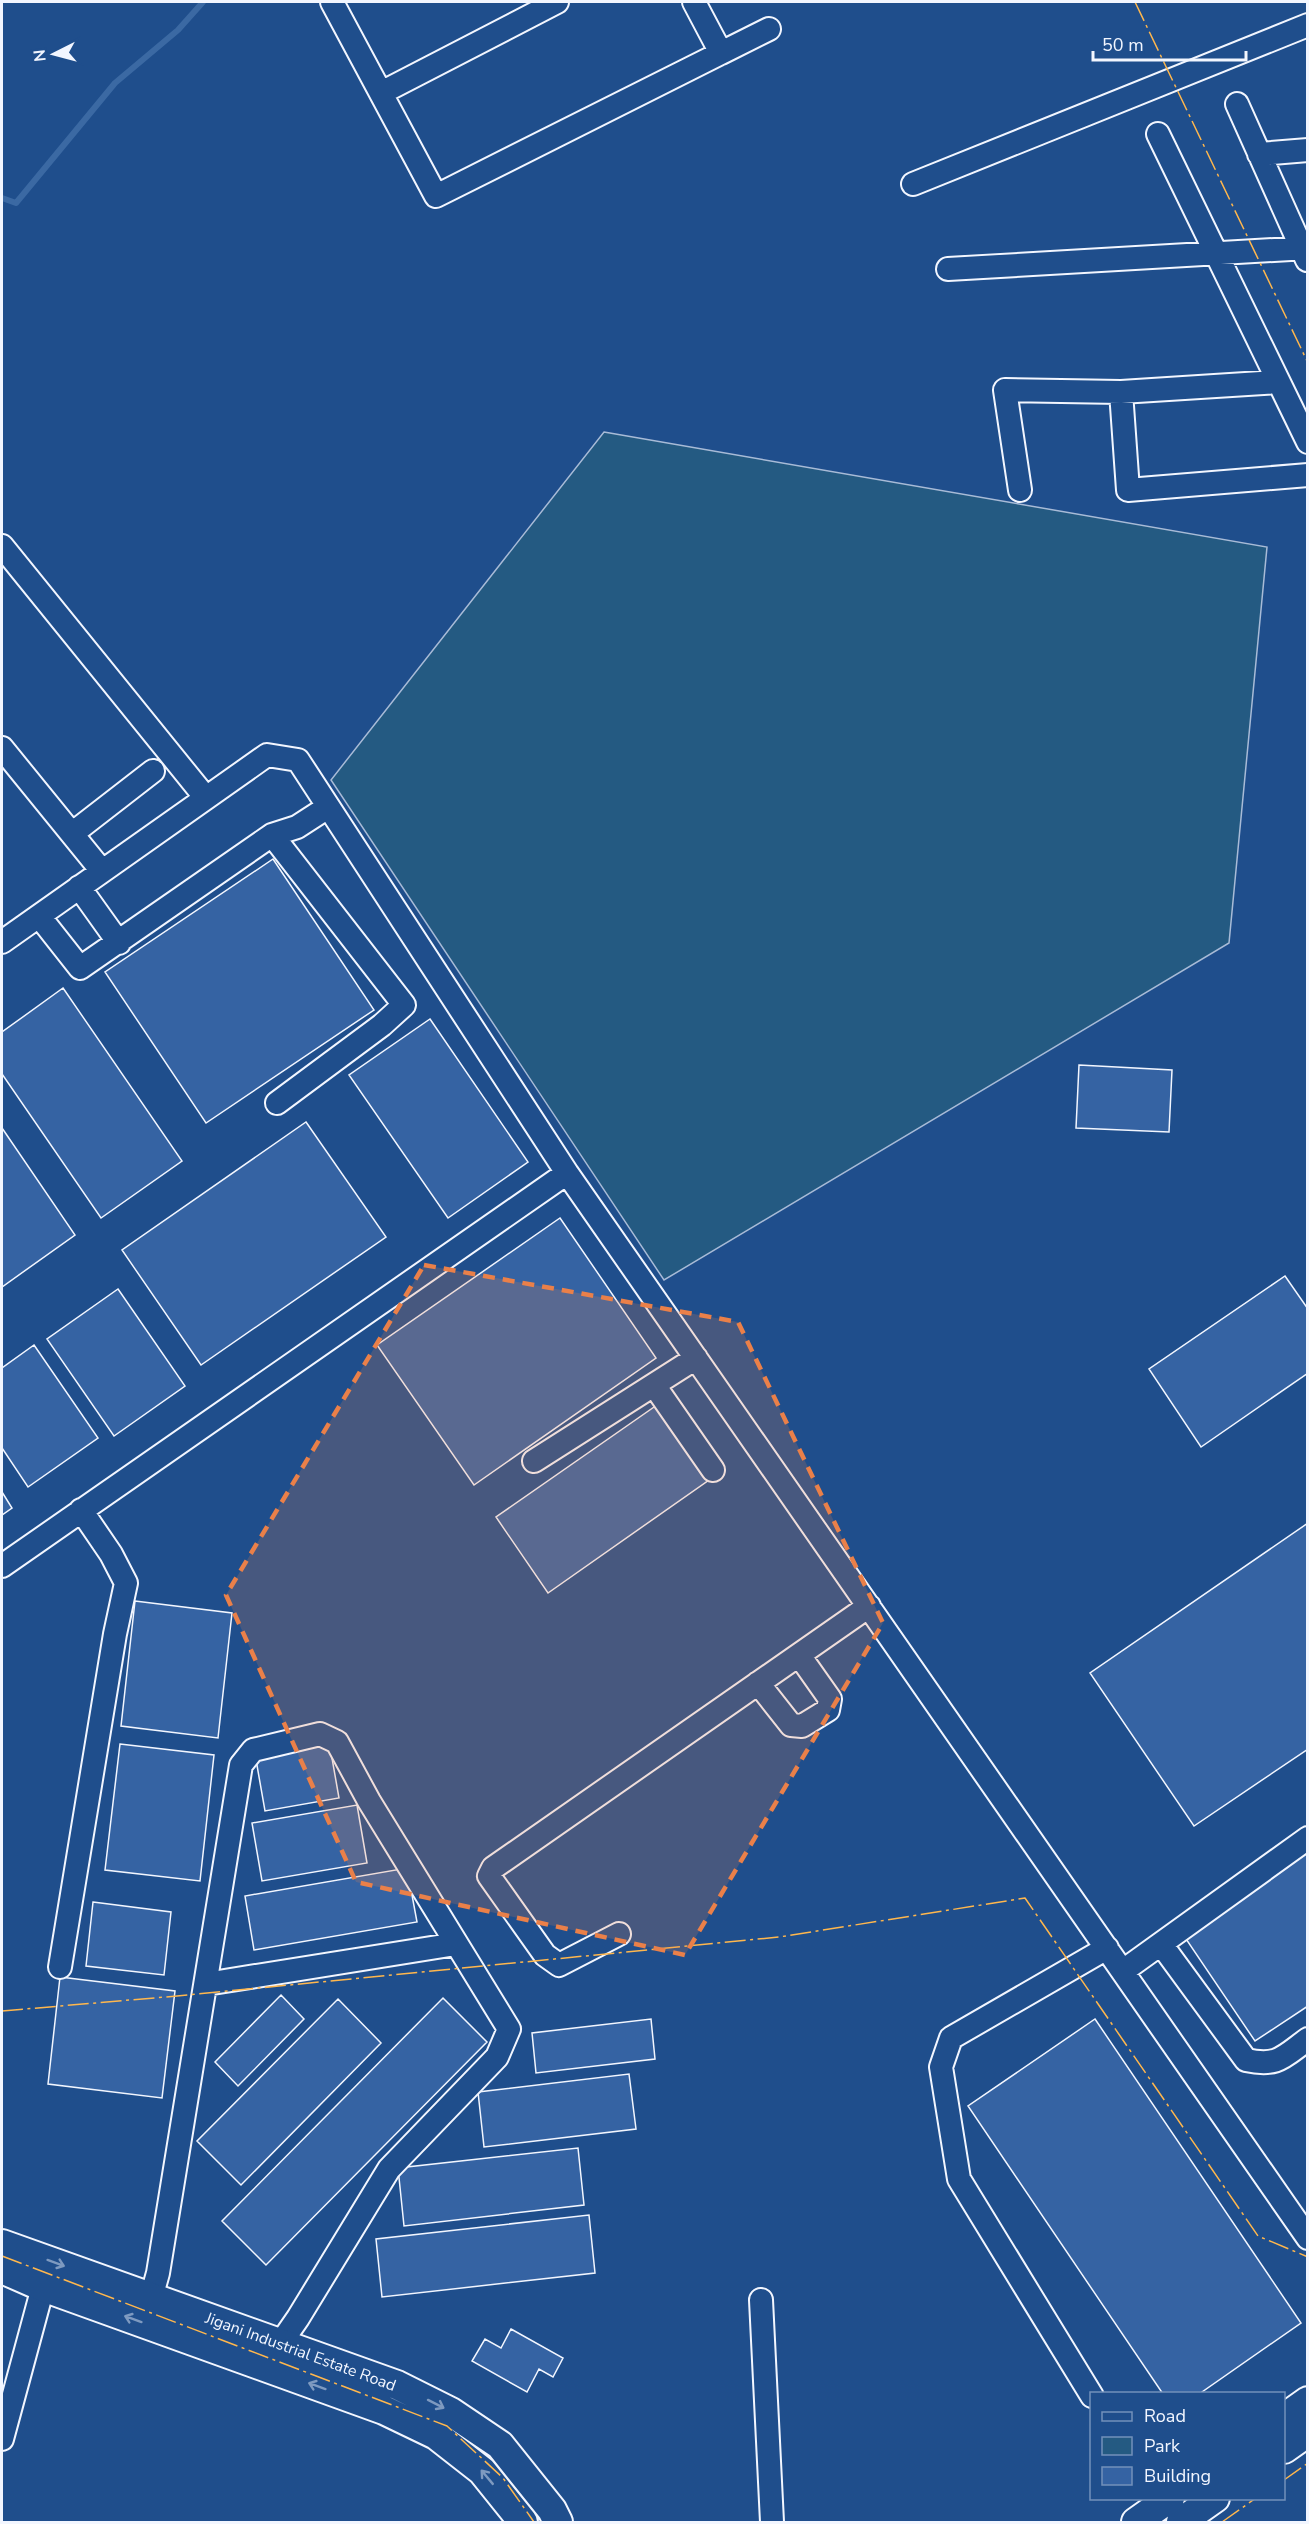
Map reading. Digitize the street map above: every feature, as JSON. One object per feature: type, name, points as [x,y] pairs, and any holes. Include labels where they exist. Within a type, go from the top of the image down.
[{"type":"main road","name":"Jigani Industrial Estate Road","points":[[2,2244],[397,2385],[451,2412],[500,2445],[552,2510],[558,2523]]},
{"type":"main road","name":"Jigani Industrial Estate Road","points":[[2,2269],[43,2287],[384,2410],[436,2435],[482,2471],[523,2523]]},
{"type":"main road","points":[[384,2410],[397,2385]]},
{"type":"main road","points":[[1285,2417],[1308,2401]]},
{"type":"main road","points":[[1285,2448],[1308,2432]]},
{"type":"main road","points":[[1136,2523],[1169,2500]]},
{"type":"main road","points":[[1181,2523],[1214,2500]]},
{"type":"street","points":[[332,2],[435,196],[770,29]]},
{"type":"street","points":[[381,93],[557,2]]},
{"type":"street","points":[[694,2],[721,53]]},
{"type":"street","points":[[913,184],[1308,25]]},
{"type":"street","points":[[948,269],[1216,253],[1306,253],[1237,104]]},
{"type":"street","points":[[1158,134],[1308,442]]},
{"type":"street","points":[[1259,154],[1308,150]]},
{"type":"street","points":[[1020,490],[1005,390],[1121,392],[1278,382]]},
{"type":"street","points":[[1121,392],[1128,490],[1308,475]]},
{"type":"street","points":[[2,546],[206,798]]},
{"type":"street","points":[[2,748],[102,871]]},
{"type":"street","points":[[2,942],[267,755],[298,760],[567,1173],[1123,1971],[1300,2210],[1308,2238]]},
{"type":"street","points":[[73,833],[153,771]]},
{"type":"street","points":[[39,916],[80,968],[272,835],[297,827],[328,807]]},
{"type":"street","points":[[272,835],[404,1005],[382,1026],[278,1103]]},
{"type":"street","points":[[79,887],[119,943]]},
{"type":"street","points":[[2,1566],[567,1173]]},
{"type":"street","points":[[534,1461],[696,1358]]},
{"type":"street","points":[[654,1385],[713,1470]]},
{"type":"street","points":[[60,1967],[114,1634],[126,1583],[111,1554],[81,1510]]},
{"type":"street","points":[[618,1934],[559,1965],[545,1955],[489,1876],[493,1868],[868,1606]]},
{"type":"street","points":[[758,1683],[791,1725],[802,1726],[828,1710],[830,1699],[799,1655]]},
{"type":"street","points":[[152,2298],[158,2273],[241,1765],[253,1750],[320,1734],[338,1742],[369,1801],[508,2029],[497,2057],[389,2169],[280,2344]]},
{"type":"street","points":[[1123,1971],[1308,1838]]},
{"type":"street","points":[[206,1984],[456,1944]]},
{"type":"street","points":[[1161,1944],[1246,2060],[1275,2063],[1308,2039]]},
{"type":"street","points":[[1090,2393],[959,2179],[941,2067],[951,2038],[1107,1948]]},
{"type":"street","points":[[2,2439],[43,2287]]},
{"type":"street","points":[[761,2300],[772,2523]]},
{"type":"highlighted area","points":[[424,1265],[738,1322],[883,1623],[685,1955],[356,1882],[226,1595]]},
{"type":"green space","points":[[604,432],[1267,547],[1229,943],[664,1280],[331,780]]},
{"type":"building","points":[[273,859],[374,1010],[206,1123],[105,972]]},
{"type":"building","points":[[63,988],[182,1161],[101,1218],[2,1074],[2,1032]]},
{"type":"building","points":[[430,1019],[528,1162],[448,1218],[349,1075]]},
{"type":"building","points":[[1079,1065],[1172,1070],[1169,1132],[1076,1128]]},
{"type":"building","points":[[306,1122],[386,1237],[201,1365],[122,1250]]},
{"type":"building","points":[[2,1128],[75,1235],[2,1287]]},
{"type":"building","points":[[560,1218],[656,1358],[474,1485],[377,1345]]},
{"type":"building","points":[[1285,1276],[1308,1309],[1308,1373],[1201,1447],[1149,1369]]},
{"type":"building","points":[[118,1289],[185,1386],[114,1436],[47,1339]]},
{"type":"building","points":[[34,1345],[98,1438],[28,1487],[2,1448],[2,1368]]},
{"type":"building","points":[[657,1405],[709,1480],[548,1593],[496,1517]]},
{"type":"building","points":[[2,1492],[12,1508],[2,1515]]},
{"type":"building","points":[[1308,1523],[1308,1749],[1194,1826],[1090,1673]]},
{"type":"building","points":[[135,1601],[232,1613],[218,1738],[121,1726]]},
{"type":"building","points":[[329,1741],[339,1798],[265,1811],[255,1754]]},
{"type":"building","points":[[120,1744],[214,1755],[200,1881],[105,1870]]},
{"type":"building","points":[[357,1805],[367,1863],[262,1881],[252,1823]]},
{"type":"building","points":[[1308,1851],[1308,2006],[1255,2041],[1184,1936]]},
{"type":"building","points":[[407,1868],[417,1922],[254,1950],[245,1896]]},
{"type":"building","points":[[93,1902],[171,1912],[164,1975],[86,1966]]},
{"type":"building","points":[[60,1977],[175,1991],[162,2098],[48,2084]]},
{"type":"building","points":[[281,1995],[304,2019],[238,2086],[215,2062]]},
{"type":"building","points":[[443,1998],[487,2042],[266,2265],[222,2221]]},
{"type":"building","points":[[338,1999],[381,2043],[241,2185],[197,2141]]},
{"type":"building","points":[[651,2019],[655,2059],[536,2073],[532,2033]]},
{"type":"building","points":[[1095,2019],[1301,2323],[1202,2392],[1162,2392],[968,2106]]},
{"type":"building","points":[[629,2074],[636,2129],[484,2147],[478,2092]]},
{"type":"building","points":[[578,2148],[584,2205],[404,2226],[398,2168]]},
{"type":"building","points":[[589,2215],[595,2273],[382,2297],[376,2239]]},
{"type":"building","points":[[511,2329],[563,2358],[553,2377],[539,2369],[527,2392],[472,2361],[485,2339],[501,2348]]},
{"type":"waterway","points":[[2,198],[16,203],[115,83],[178,30],[203,2]]},
{"type":"power","points":[[1135,2],[1308,363]]},
{"type":"power","points":[[2,2011],[779,1937],[1025,1898],[1258,2236],[1308,2257]]},
{"type":"power","points":[[2,2256],[447,2426],[503,2478],[534,2522]]},
{"type":"power","points":[[1285,2479],[1308,2463]]},
{"type":"power","points":[[1222,2522],[1253,2500]]}]
